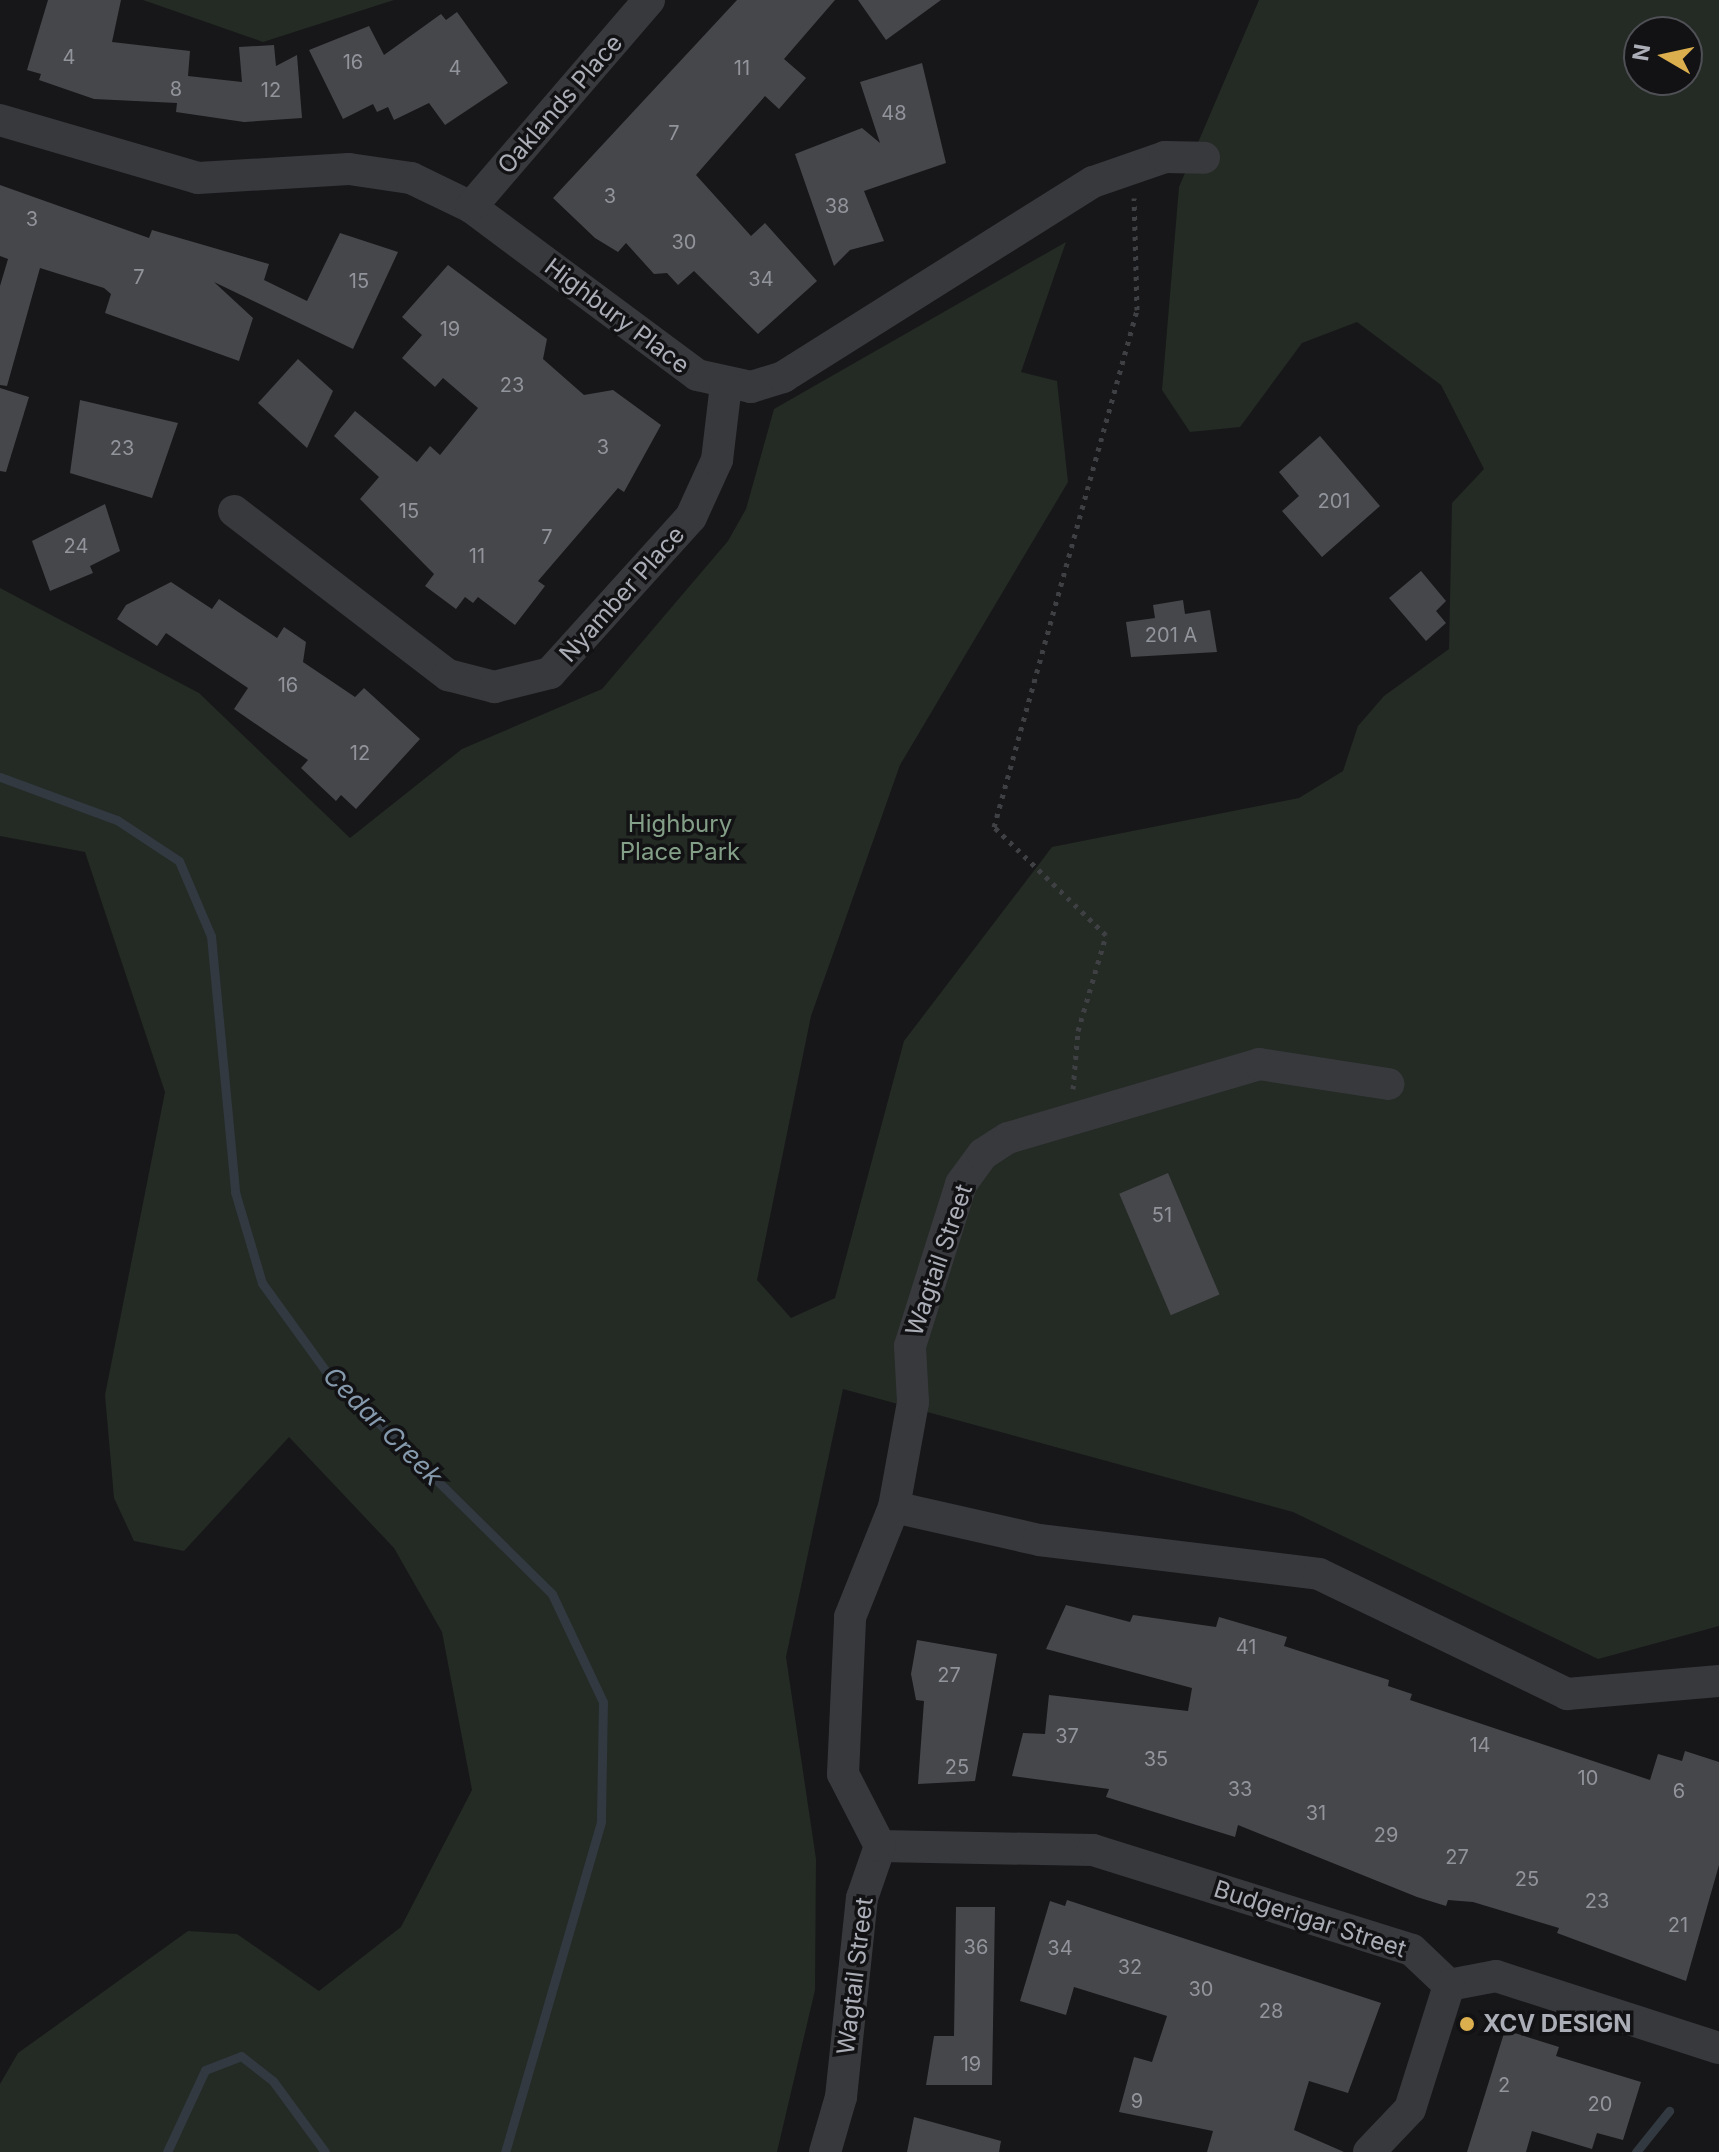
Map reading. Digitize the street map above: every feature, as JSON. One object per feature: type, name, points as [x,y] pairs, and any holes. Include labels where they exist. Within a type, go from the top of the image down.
[{"type":"street","name":"Oaklands Place","points":[[471,207],[649,0]]},
{"type":"street","name":"Highbury Place","points":[[0,120],[198,178],[380,171],[442,189],[471,207],[697,375],[726,385]]},
{"type":"street","points":[[726,385],[783,377],[1093,182],[1133,165],[1204,158]]},
{"type":"street","name":"Nyamber Place","points":[[234,511],[448,675],[494,687],[550,673],[691,517],[717,460],[726,385]]},
{"type":"street","name":"Wagtail Street","points":[[825,2152],[841,2097],[862,1898],[880,1846],[843,1774],[850,1617],[894,1507],[913,1402],[910,1346],[961,1184],[983,1154],[1008,1138],[1259,1064],[1388,1084]]},
{"type":"street","points":[[894,1507],[1039,1540],[1319,1574],[1567,1694],[1719,1681]]},
{"type":"street","name":"Budgerigar Street","points":[[880,1846],[1093,1850],[1412,1950],[1449,1985]]},
{"type":"street","points":[[1369,2152],[1410,2109],[1449,1985],[1496,1976],[1719,2048]]},
{"type":"path","points":[[1071,1119],[1078,1031],[1106,935],[994,827],[1137,310],[1133,165]]},
{"type":"green space","points":[[143,0],[394,0],[263,42]]},
{"type":"green space","name":"Highbury Place Park","points":[[1259,0],[1719,0],[1719,1626],[1598,1659],[1293,1512],[843,1389],[786,1657],[816,1859],[815,1990],[777,2152],[0,2152],[0,2084],[18,2053],[188,1931],[237,1934],[319,1991],[401,1927],[472,1790],[442,1632],[394,1548],[289,1437],[184,1551],[134,1541],[114,1498],[105,1395],[165,1092],[85,852],[0,836],[0,588],[199,693],[350,838],[462,749],[602,689],[728,541],[746,509],[774,409],[1066,242],[1021,372],[1057,381],[1068,482],[900,765],[811,1016],[757,1280],[791,1318],[835,1298],[904,1041],[1052,847],[1299,798],[1343,771],[1358,726],[1384,696],[1449,649],[1452,503],[1484,469],[1441,385],[1357,322],[1302,343],[1240,427],[1190,432],[1162,390],[1179,187]]},
{"type":"building","points":[[48,0],[121,0],[112,42],[190,51],[188,76],[242,82],[239,47],[274,45],[276,66],[297,55],[302,118],[244,122],[176,112],[177,103],[94,99],[39,80],[41,74],[27,70]]},
{"type":"building","points":[[737,0],[835,0],[784,59],[806,78],[779,109],[765,96],[696,175],[751,236],[765,223],[817,281],[758,334],[694,271],[678,285],[667,273],[654,274],[626,243],[618,252],[595,238],[553,198]]},
{"type":"building","points":[[858,0],[941,0],[886,40]]},
{"type":"building","points":[[457,12],[508,83],[445,125],[429,103],[394,120],[388,107],[377,112],[373,104],[343,119],[309,50],[369,26],[384,55],[441,14],[446,20]]},
{"type":"building","points":[[922,63],[946,163],[864,191],[884,241],[850,250],[834,266],[795,154],[862,128],[880,143],[860,82]]},
{"type":"building","points":[[0,185],[149,238],[152,230],[269,264],[264,280],[307,301],[340,233],[398,252],[353,349],[214,282],[253,318],[239,361],[105,313],[111,294],[104,288],[40,268],[7,386],[0,385],[0,286],[8,259],[0,256]]},
{"type":"building","points":[[448,265],[547,339],[543,359],[584,395],[613,390],[661,425],[624,492],[618,488],[538,581],[545,586],[515,625],[478,597],[473,603],[465,597],[456,609],[425,586],[434,574],[360,499],[379,477],[334,436],[355,411],[417,462],[430,446],[440,455],[478,408],[443,378],[435,387],[402,358],[422,335],[402,317]]},
{"type":"building","points":[[298,359],[333,391],[307,448],[258,403]]},
{"type":"building","points":[[0,388],[29,397],[6,472],[0,471]]},
{"type":"building","points":[[80,400],[178,423],[152,498],[70,473]]},
{"type":"building","points":[[1320,436],[1380,506],[1322,557],[1282,511],[1299,496],[1279,472]]},
{"type":"building","points":[[105,504],[120,551],[90,566],[93,573],[50,591],[32,541]]},
{"type":"building","points":[[1421,571],[1446,601],[1436,611],[1446,623],[1426,641],[1389,598]]},
{"type":"building","points":[[171,582],[212,609],[219,599],[277,638],[284,627],[306,642],[303,662],[355,697],[364,688],[420,739],[356,809],[341,795],[336,801],[301,768],[308,760],[234,709],[248,688],[166,633],[157,646],[117,619],[126,605]]},
{"type":"building","points":[[1183,600],[1185,614],[1210,610],[1217,652],[1131,657],[1126,622],[1155,618],[1153,605]]},
{"type":"building","points":[[1168,1173],[1220,1295],[1171,1315],[1119,1194]]},
{"type":"building","points":[[1066,1605],[1130,1622],[1133,1615],[1216,1627],[1219,1617],[1287,1637],[1284,1646],[1389,1680],[1388,1686],[1412,1694],[1410,1700],[1650,1780],[1658,1754],[1682,1761],[1685,1751],[1719,1762],[1719,1865],[1686,1981],[1557,1933],[1559,1928],[1473,1902],[1448,1900],[1446,1906],[1417,1897],[1238,1825],[1235,1837],[1106,1797],[1109,1789],[1012,1776],[1023,1733],[1045,1734],[1049,1695],[1188,1711],[1192,1688],[1046,1649]]},
{"type":"building","points":[[917,1640],[997,1654],[975,1781],[918,1784],[924,1701],[916,1700],[911,1674]]},
{"type":"building","points":[[1067,1900],[1381,2003],[1348,2093],[1309,2081],[1294,2130],[1344,2152],[1207,2152],[1213,2131],[1119,2112],[1134,2057],[1152,2062],[1167,2016],[1074,1987],[1066,2015],[1020,2001],[1050,1901],[1065,1906]]},
{"type":"building","points":[[956,1907],[995,1907],[992,2085],[926,2085],[934,2036],[954,2036]]},
{"type":"building","points":[[1505,2030],[1559,2047],[1556,2056],[1641,2082],[1623,2140],[1597,2133],[1592,2149],[1532,2131],[1526,2152],[1467,2152]]},
{"type":"building","points":[[914,2117],[1001,2141],[999,2152],[907,2152]]},
{"type":"waterway","name":"Cedar Creek","points":[[0,777],[117,820],[179,861],[211,936],[235,1192],[262,1283],[325,1370],[552,1594],[603,1702],[601,1822],[505,2152]]},
{"type":"waterway","name":"Cedar Creek","points":[[167,2152],[205,2070],[241,2056],[273,2081],[325,2152]]},
{"type":"waterway","points":[[1636,2152],[1669,2111]]},
{"type":"place","name":"XCV DESIGN","points":[[1467,2024]]}]
